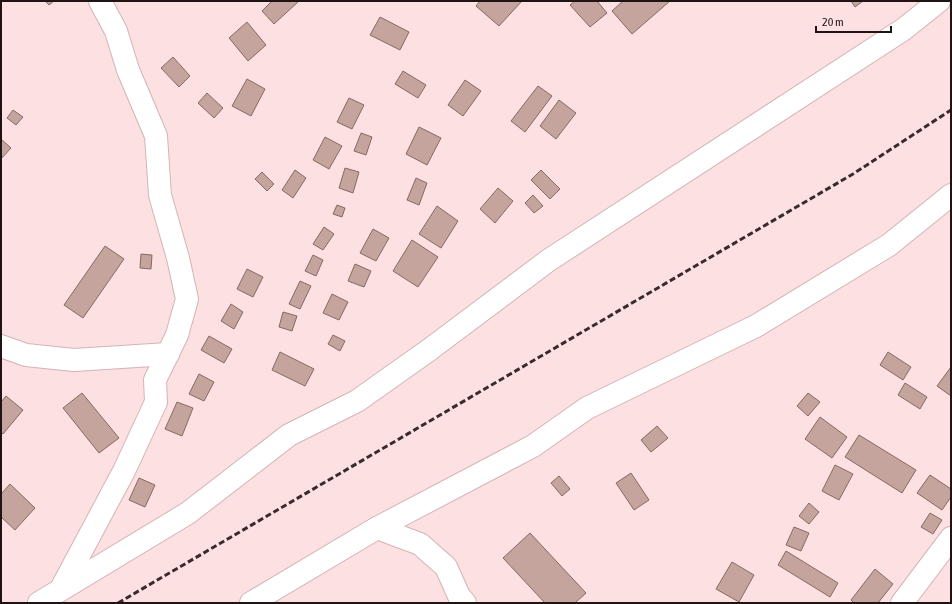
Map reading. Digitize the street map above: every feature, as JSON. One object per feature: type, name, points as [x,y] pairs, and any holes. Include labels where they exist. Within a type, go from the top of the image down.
[{"type":"street","points":[[61,589],[124,471],[156,402],[155,380],[177,335],[186,299],[178,258],[160,195],[156,136],[128,70],[116,31],[100,1]]},
{"type":"street","points":[[39,603],[188,513],[288,435],[357,401],[429,350],[550,260],[904,29],[939,1]]},
{"type":"street","points":[[251,603],[377,528],[533,446],[587,408],[756,326],[889,245],[951,195]]},
{"type":"street","points":[[1,346],[26,355],[74,360],[168,354]]},
{"type":"street","points":[[377,528],[420,544],[446,567],[459,596],[465,603]]},
{"type":"street","points":[[902,603],[951,538]]},
{"type":"building","points":[[45,1],[54,1],[49,5]]},
{"type":"building","points":[[272,1],[298,2],[274,24],[262,11]]},
{"type":"building","points":[[480,1],[522,1],[499,26],[476,6]]},
{"type":"building","points":[[575,1],[597,1],[607,13],[590,27],[570,5]]},
{"type":"building","points":[[623,1],[670,1],[632,34],[612,11]]},
{"type":"building","points":[[851,1],[863,1],[855,7]]},
{"type":"building","points":[[380,17],[409,32],[400,50],[370,35]]},
{"type":"building","points":[[247,22],[266,45],[248,61],[229,38]]},
{"type":"building","points":[[173,57],[190,76],[179,87],[161,68]]},
{"type":"building","points":[[403,71],[426,85],[418,98],[395,84]]},
{"type":"building","points":[[247,79],[265,89],[251,116],[232,106]]},
{"type":"building","points":[[465,80],[481,91],[463,116],[448,105]]},
{"type":"building","points":[[538,86],[552,96],[525,132],[511,121]]},
{"type":"building","points":[[207,93],[223,108],[214,118],[198,103]]},
{"type":"building","points":[[349,98],[364,105],[352,129],[337,122]]},
{"type":"building","points":[[559,100],[576,113],[556,139],[540,126]]},
{"type":"building","points":[[13,110],[23,117],[16,125],[7,118]]},
{"type":"building","points":[[419,127],[441,138],[427,165],[406,154]]},
{"type":"building","points":[[361,133],[372,137],[366,155],[354,151]]},
{"type":"building","points":[[325,137],[342,146],[329,169],[313,160]]},
{"type":"building","points":[[1,139],[11,148],[1,159]]},
{"type":"building","points":[[345,168],[359,172],[353,193],[339,188]]},
{"type":"building","points":[[295,170],[306,178],[293,198],[282,190]]},
{"type":"building","points":[[541,170],[560,189],[550,199],[531,180]]},
{"type":"building","points":[[262,172],[274,184],[267,191],[255,179]]},
{"type":"building","points":[[416,178],[427,183],[419,205],[407,200]]},
{"type":"building","points":[[498,188],[513,201],[495,223],[480,209]]},
{"type":"building","points":[[533,195],[543,206],[534,213],[525,203]]},
{"type":"building","points":[[337,205],[345,208],[342,217],[333,214]]},
{"type":"building","points":[[437,206],[458,221],[441,248],[419,234]]},
{"type":"building","points":[[324,227],[334,234],[323,250],[313,244]]},
{"type":"building","points":[[373,229],[389,238],[376,261],[360,253]]},
{"type":"building","points":[[412,240],[438,257],[418,287],[393,271]]},
{"type":"building","points":[[105,246],[124,259],[83,318],[64,305]]},
{"type":"building","points":[[141,254],[152,255],[151,269],[140,268]]},
{"type":"building","points":[[313,255],[323,260],[316,276],[305,271]]},
{"type":"building","points":[[355,264],[371,271],[364,287],[348,281]]},
{"type":"building","points":[[247,269],[263,277],[253,297],[237,289]]},
{"type":"building","points":[[300,281],[311,286],[300,309],[289,304]]},
{"type":"building","points":[[332,294],[348,302],[339,320],[323,313]]},
{"type":"building","points":[[231,304],[243,312],[234,329],[221,321]]},
{"type":"building","points":[[283,312],[297,316],[292,331],[279,327]]},
{"type":"building","points":[[333,335],[345,341],[340,351],[328,344]]},
{"type":"building","points":[[209,336],[232,349],[224,363],[201,350]]},
{"type":"building","points":[[280,352],[314,369],[305,386],[272,370]]},
{"type":"building","points":[[888,352],[911,367],[903,380],[880,365]]},
{"type":"building","points":[[951,367],[951,396],[937,386]]},
{"type":"building","points":[[199,374],[214,382],[204,401],[189,394]]},
{"type":"building","points":[[905,383],[927,397],[920,409],[898,395]]},
{"type":"building","points":[[82,393],[119,438],[99,453],[63,408]]},
{"type":"building","points":[[808,393],[820,402],[808,416],[797,406]]},
{"type":"building","points":[[6,396],[23,410],[3,434],[1,432],[1,402]]},
{"type":"building","points":[[177,402],[193,408],[182,436],[165,429]]},
{"type":"building","points":[[820,417],[847,437],[832,458],[805,439]]},
{"type":"building","points":[[657,426],[668,438],[651,452],[641,440]]},
{"type":"building","points":[[859,435],[916,470],[902,493],[845,457]]},
{"type":"building","points":[[835,465],[853,474],[839,500],[822,491]]},
{"type":"building","points":[[631,473],[649,500],[634,510],[616,483]]},
{"type":"building","points":[[930,475],[951,489],[951,497],[942,510],[917,493]]},
{"type":"building","points":[[559,476],[570,489],[562,496],[551,483]]},
{"type":"building","points":[[139,478],[155,485],[145,507],[129,500]]},
{"type":"building","points":[[10,484],[35,508],[15,530],[1,517],[1,494]]},
{"type":"building","points":[[809,503],[819,512],[809,524],[799,516]]},
{"type":"building","points":[[930,513],[942,520],[933,534],[921,527]]},
{"type":"building","points":[[794,527],[809,533],[801,551],[786,545]]},
{"type":"building","points":[[530,533],[586,593],[575,603],[545,603],[503,558]]},
{"type":"building","points":[[786,551],[838,583],[830,597],[778,565]]},
{"type":"building","points":[[732,562],[754,575],[739,602],[716,589]]},
{"type":"building","points":[[875,569],[893,584],[878,603],[854,603],[851,600]]},
{"type":"railway","points":[[118,603],[853,174],[951,110]]}]
